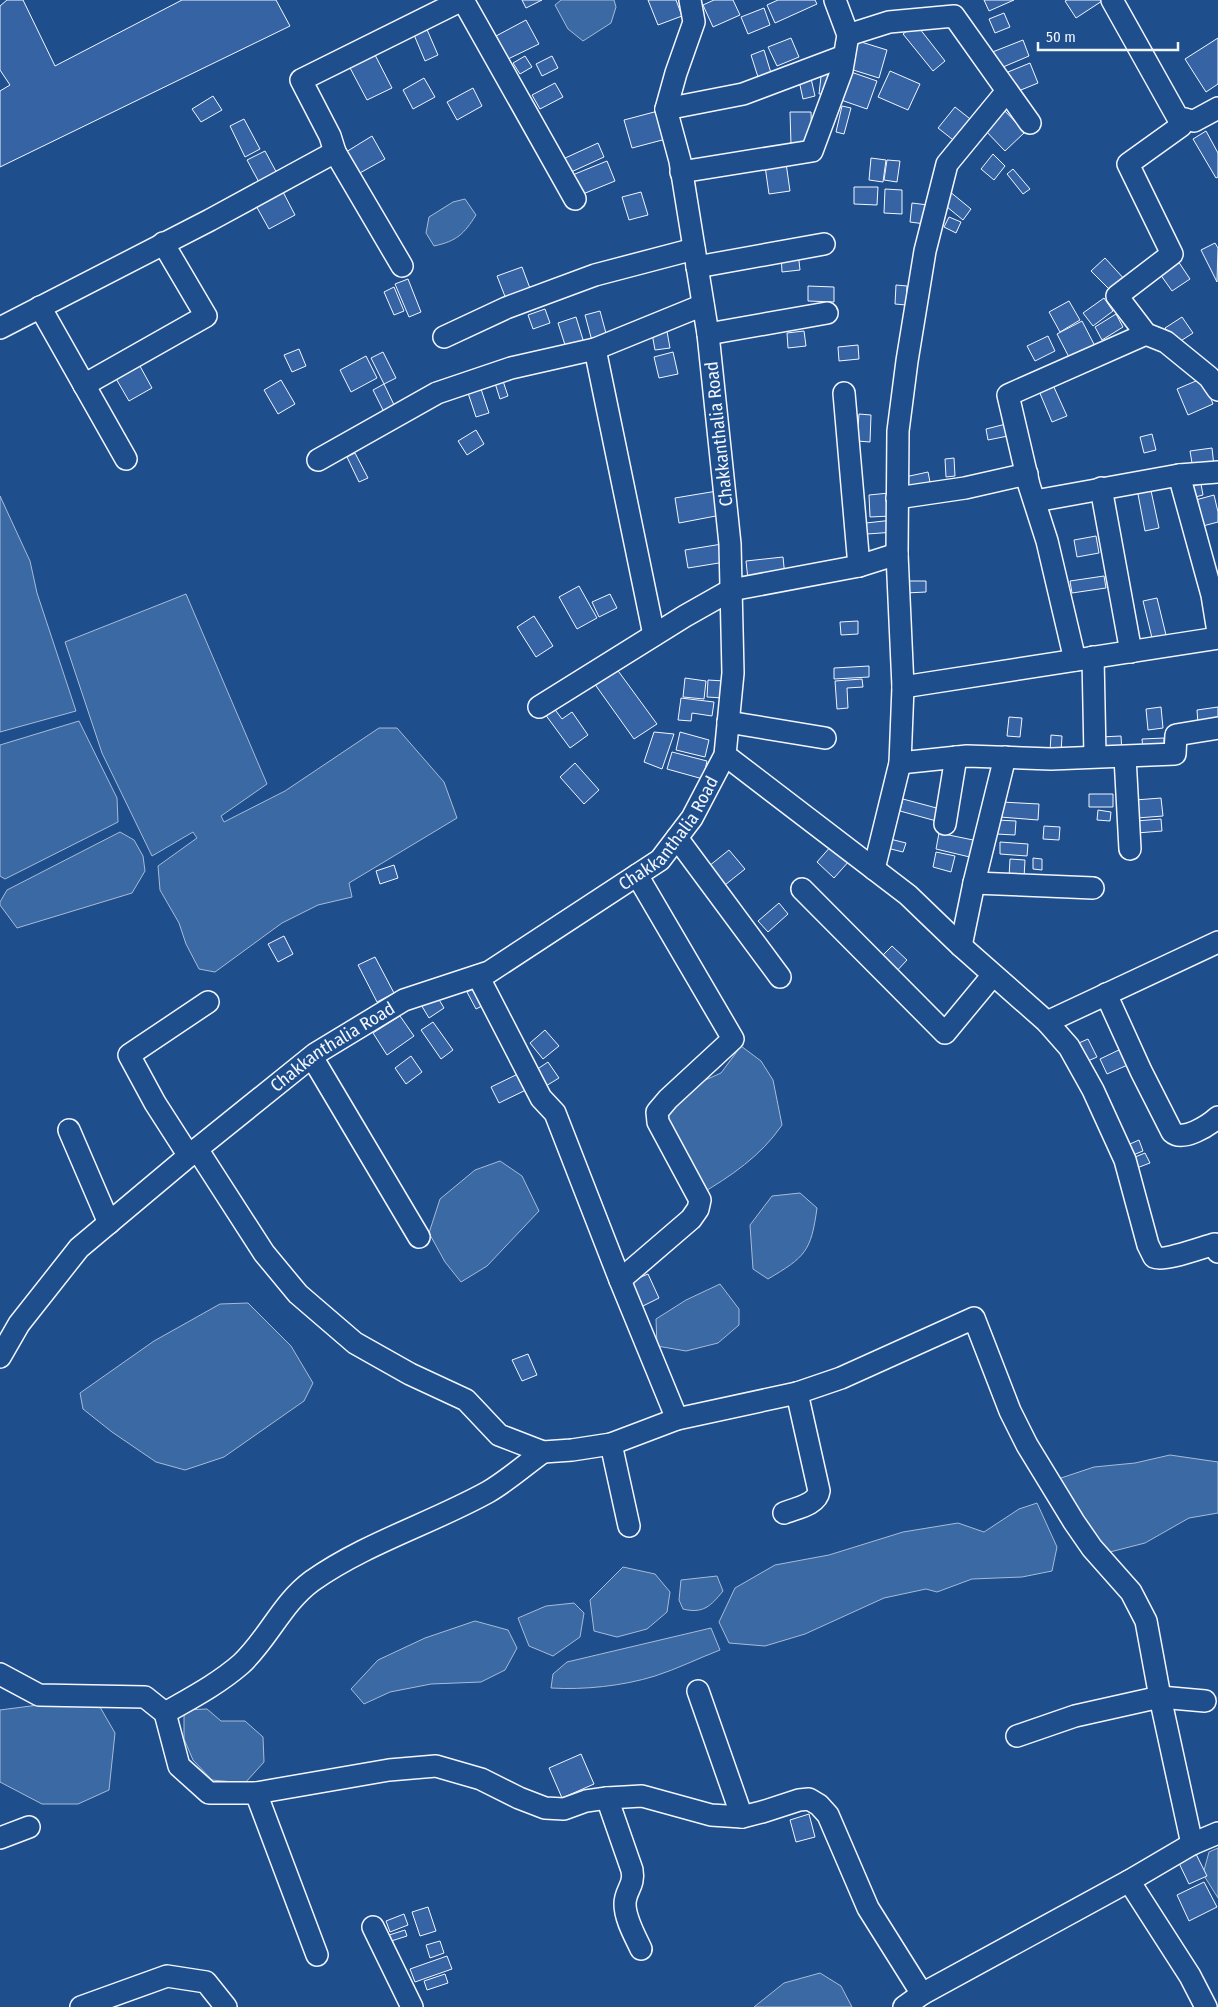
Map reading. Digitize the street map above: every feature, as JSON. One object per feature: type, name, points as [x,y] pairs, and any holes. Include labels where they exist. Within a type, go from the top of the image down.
[{"type":"street","points":[[402,266],[335,152],[330,136],[301,80],[462,0],[575,199]]},
{"type":"street","name":"Chakkanthalia Road","points":[[0,1357],[19,1324],[79,1248],[312,1057],[404,1000],[489,972],[660,860],[692,818],[725,755],[733,673],[730,544],[708,334],[682,172],[666,109],[676,73],[694,22],[690,0]]},
{"type":"street","points":[[682,172],[812,151],[842,70],[846,46],[835,0]]},
{"type":"street","points":[[1112,0],[1178,118],[1194,121],[1218,108]]},
{"type":"street","points":[[666,109],[744,94],[846,46],[889,22],[954,16],[1030,123]]},
{"type":"street","points":[[874,869],[900,763],[903,687],[896,554],[898,432],[907,361],[925,251],[947,164],[1006,91]]},
{"type":"street","points":[[1185,119],[1181,126],[1128,164],[1172,254],[1116,296],[1146,334],[1166,342],[1215,380]]},
{"type":"street","points":[[0,328],[210,220],[335,152]]},
{"type":"street","points":[[84,385],[206,316],[163,243]]},
{"type":"street","points":[[444,337],[506,308],[595,275],[695,258],[824,244]]},
{"type":"street","points":[[318,460],[438,393],[511,368],[595,350],[703,305]]},
{"type":"street","points":[[40,307],[126,459]]},
{"type":"street","points":[[708,334],[827,313]]},
{"type":"street","points":[[1095,756],[1084,658],[1026,474],[1008,394],[1146,334]]},
{"type":"street","points":[[595,350],[654,636]]},
{"type":"street","points":[[844,392],[859,566]]},
{"type":"street","points":[[1035,501],[1101,488],[1218,472]]},
{"type":"street","points":[[897,498],[965,488],[1026,474]]},
{"type":"street","points":[[1179,476],[1212,595],[1218,632]]},
{"type":"street","points":[[1101,488],[1131,652]]},
{"type":"street","points":[[539,707],[731,590],[859,566],[896,554]]},
{"type":"street","points":[[903,687],[1218,638]]},
{"type":"street","points":[[728,722],[825,738]]},
{"type":"street","points":[[900,763],[956,757],[1051,759],[1174,754],[1176,734],[1218,728]]},
{"type":"street","points":[[725,755],[908,895],[961,946],[1047,1022],[1069,1047],[1093,1090],[1125,1160],[1148,1244],[1154,1257],[1158,1259],[1217,1246]]},
{"type":"street","points":[[946,824],[956,757]]},
{"type":"street","points":[[1126,757],[1130,850]]},
{"type":"street","points":[[961,946],[974,883],[1005,758]]},
{"type":"street","points":[[677,838],[780,977]]},
{"type":"street","points":[[620,1280],[691,1219],[698,1209],[700,1200],[658,1122],[657,1112],[668,1099],[733,1039],[638,875]]},
{"type":"street","points":[[974,883],[1093,888]]},
{"type":"street","points":[[802,889],[945,1033],[993,975]]},
{"type":"street","points":[[1047,1022],[1218,942]]},
{"type":"street","points":[[478,976],[541,1098],[555,1113],[677,1419]]},
{"type":"street","points":[[1106,994],[1141,1071],[1172,1132],[1178,1136],[1184,1136],[1206,1126],[1218,1117]]},
{"type":"street","points":[[208,1002],[129,1054],[155,1103],[264,1253],[298,1294],[355,1343],[410,1374],[466,1400],[499,1435],[543,1452],[611,1444],[677,1419],[797,1393],[841,1378],[974,1318],[1010,1411],[1027,1445],[1074,1522],[1092,1548],[1131,1592],[1146,1621],[1160,1697],[1192,1844]]},
{"type":"street","points":[[312,1057],[418,1237]]},
{"type":"street","points":[[69,1130],[109,1223]]},
{"type":"street","points":[[784,1513],[813,1502],[818,1497],[819,1491],[797,1393]]},
{"type":"street","points":[[611,1444],[629,1526]]},
{"type":"street","points":[[164,1713],[205,1690],[241,1664],[265,1637],[286,1606],[311,1582],[348,1559],[489,1492],[543,1452]]},
{"type":"street","points":[[0,1674],[39,1695],[145,1697],[164,1713],[179,1766],[209,1793],[256,1793],[389,1770],[436,1766],[481,1779],[519,1798],[545,1808],[564,1809],[586,1801],[642,1796],[712,1815],[742,1817],[799,1800],[809,1799],[819,1805],[828,1815],[868,1908],[922,1994]]},
{"type":"street","points":[[698,1691],[742,1817]]},
{"type":"street","points":[[1017,1736],[1075,1716],[1160,1697],[1205,1701]]},
{"type":"street","points":[[256,1793],[317,1955]]},
{"type":"street","points":[[607,1798],[634,1879],[625,1904],[626,1914],[640,1949]]},
{"type":"street","points":[[0,1838],[29,1827]]},
{"type":"street","points":[[904,2007],[922,1994],[1129,1881],[1192,1844],[1218,1834]]},
{"type":"street","points":[[1129,1881],[1190,1976],[1206,2007]]},
{"type":"street","points":[[373,1927],[412,2007]]},
{"type":"street","points":[[81,2007],[167,1976],[206,1982],[226,2007]]},
{"type":"water","points":[[561,0],[614,0],[616,7],[611,23],[583,41],[568,29],[555,5]]},
{"type":"water","points":[[465,199],[476,215],[472,222],[459,236],[449,242],[434,246],[426,233],[429,217],[453,202]]},
{"type":"water","points":[[0,496],[30,561],[37,593],[76,711],[0,732]]},
{"type":"water","points":[[186,594],[267,784],[221,816],[224,822],[285,791],[379,728],[397,728],[444,782],[457,818],[349,883],[352,897],[318,905],[282,923],[215,972],[199,969],[186,944],[179,923],[160,890],[158,866],[197,838],[193,832],[152,856],[102,753],[65,642]]},
{"type":"water","points":[[79,721],[117,798],[118,822],[5,879],[0,876],[0,745]]},
{"type":"water","points":[[120,832],[134,840],[143,856],[145,871],[132,893],[17,928],[0,905],[7,890]]},
{"type":"water","points":[[741,1046],[761,1061],[773,1080],[782,1125],[755,1156],[699,1195],[665,1129],[668,1109],[692,1086],[721,1073]]},
{"type":"water","points":[[500,1161],[522,1176],[539,1211],[487,1266],[461,1282],[445,1262],[429,1233],[440,1199],[475,1170]]},
{"type":"water","points":[[800,1193],[817,1208],[809,1244],[804,1252],[790,1265],[768,1279],[753,1269],[750,1225],[772,1196]]},
{"type":"water","points":[[720,1284],[739,1309],[739,1325],[718,1343],[686,1351],[657,1346],[656,1319],[686,1300]]},
{"type":"water","points":[[248,1303],[291,1346],[313,1383],[304,1401],[224,1457],[185,1470],[156,1462],[112,1432],[83,1409],[80,1393],[154,1341],[220,1304]]},
{"type":"water","points":[[1170,1455],[1218,1462],[1218,1513],[1189,1518],[1145,1543],[1106,1553],[1055,1480],[1094,1467],[1135,1463]]},
{"type":"water","points":[[1037,1503],[1057,1547],[1052,1571],[1022,1577],[972,1579],[937,1592],[926,1589],[884,1598],[805,1634],[765,1646],[729,1643],[719,1622],[735,1588],[775,1565],[829,1555],[903,1532],[958,1523],[984,1532],[1019,1509]]},
{"type":"water","points":[[623,1567],[655,1574],[670,1592],[667,1612],[647,1629],[617,1637],[594,1631],[590,1600]]},
{"type":"water","points":[[717,1576],[723,1591],[710,1605],[696,1610],[683,1609],[679,1600],[681,1580]]},
{"type":"water","points":[[574,1603],[584,1613],[580,1637],[553,1656],[529,1646],[518,1618],[546,1606]]},
{"type":"water","points":[[475,1621],[508,1630],[517,1648],[505,1670],[481,1682],[431,1684],[390,1692],[364,1704],[351,1689],[378,1660],[425,1638]]},
{"type":"water","points":[[711,1628],[720,1650],[663,1673],[630,1682],[603,1686],[551,1688],[553,1674],[567,1662]]},
{"type":"water","points":[[46,1704],[100,1707],[115,1733],[109,1790],[78,1804],[42,1804],[0,1782],[0,1710]]},
{"type":"water","points":[[207,1709],[221,1721],[245,1721],[263,1737],[264,1762],[245,1783],[212,1780],[193,1760],[184,1739],[184,1710]]},
{"type":"water","points":[[1218,1848],[1218,1898],[1203,1874],[1209,1852]]},
{"type":"water","points":[[820,1973],[841,1986],[852,2007],[754,2007],[784,1983]]},
{"type":"building","points":[[7,0],[23,0],[55,66],[182,0],[276,0],[290,26],[0,167],[0,91],[10,85],[0,70],[0,6]]},
{"type":"building","points":[[522,0],[542,0],[526,8]]},
{"type":"building","points":[[648,0],[676,0],[682,16],[658,25]]},
{"type":"building","points":[[714,0],[733,0],[740,15],[713,27],[703,5]]},
{"type":"building","points":[[778,0],[815,0],[817,4],[775,23],[767,5]]},
{"type":"building","points":[[984,0],[1014,0],[989,11]]},
{"type":"building","points":[[1065,1],[1102,1],[1076,18]]},
{"type":"building","points":[[764,8],[770,25],[748,34],[741,17]]},
{"type":"building","points":[[1004,13],[1010,27],[995,33],[989,19]]},
{"type":"building","points":[[526,20],[539,44],[508,59],[496,36]]},
{"type":"building","points":[[916,24],[945,61],[933,71],[903,34]]},
{"type":"building","points":[[425,25],[438,55],[425,61],[412,30]]},
{"type":"building","points":[[791,38],[799,57],[777,66],[768,47]]},
{"type":"building","points":[[1218,38],[1218,84],[1206,92],[1185,59]]},
{"type":"building","points":[[1023,40],[1029,56],[996,70],[990,53]]},
{"type":"building","points":[[858,41],[887,50],[879,78],[850,69]]},
{"type":"building","points":[[764,50],[771,73],[758,77],[751,55]]},
{"type":"building","points":[[374,53],[392,88],[367,100],[349,66]]},
{"type":"building","points":[[525,56],[532,67],[520,74],[513,63]]},
{"type":"building","points":[[552,56],[558,68],[542,76],[536,64]]},
{"type":"building","points":[[1030,63],[1038,83],[1016,92],[1008,72]]},
{"type":"building","points":[[822,68],[833,69],[830,95],[819,94]]},
{"type":"building","points":[[848,71],[877,81],[867,109],[838,99]]},
{"type":"building","points":[[890,71],[920,84],[908,110],[878,97]]},
{"type":"building","points":[[810,74],[815,96],[803,99],[798,76]]},
{"type":"building","points":[[424,78],[435,97],[413,109],[403,90]]},
{"type":"building","points":[[555,83],[563,97],[540,109],[532,95]]},
{"type":"building","points":[[473,88],[482,106],[457,120],[447,102]]},
{"type":"building","points":[[213,96],[222,110],[201,122],[192,109]]},
{"type":"building","points":[[842,106],[851,108],[844,134],[836,132]]},
{"type":"building","points":[[955,107],[974,122],[957,143],[938,128]]},
{"type":"building","points":[[1002,108],[1025,132],[1005,151],[982,127]]},
{"type":"building","points":[[658,111],[666,139],[632,148],[624,120]]},
{"type":"building","points":[[790,112],[811,112],[812,144],[791,145]]},
{"type":"building","points":[[244,119],[260,149],[245,157],[230,126]]},
{"type":"building","points":[[1206,131],[1218,153],[1218,177],[1216,178],[1193,139]]},
{"type":"building","points":[[372,136],[385,159],[358,174],[346,152]]},
{"type":"building","points":[[598,143],[604,157],[569,173],[563,159]]},
{"type":"building","points":[[265,151],[279,177],[261,186],[247,160]]},
{"type":"building","points":[[993,154],[1005,166],[994,180],[981,169]]},
{"type":"building","points":[[871,158],[886,160],[883,182],[869,180]]},
{"type":"building","points":[[887,160],[900,161],[897,182],[884,180]]},
{"type":"building","points":[[607,161],[615,181],[578,196],[570,176]]},
{"type":"building","points":[[786,163],[790,191],[769,194],[765,166]]},
{"type":"building","points":[[1013,169],[1030,189],[1023,194],[1007,174]]},
{"type":"building","points":[[854,187],[878,187],[877,205],[854,204]]},
{"type":"building","points":[[885,189],[902,190],[902,214],[884,213]]},
{"type":"building","points":[[282,190],[295,215],[269,229],[255,204]]},
{"type":"building","points":[[949,191],[971,209],[963,220],[941,202]]},
{"type":"building","points":[[641,192],[648,215],[629,220],[622,197]]},
{"type":"building","points":[[912,203],[928,205],[925,224],[910,222]]},
{"type":"building","points":[[949,217],[961,222],[956,233],[944,227]]},
{"type":"building","points":[[1215,243],[1218,248],[1217,282],[1201,250]]},
{"type":"building","points":[[798,252],[800,270],[782,272],[781,253]]},
{"type":"building","points":[[1105,258],[1126,281],[1112,292],[1091,271]]},
{"type":"building","points":[[1178,261],[1190,279],[1172,291],[1160,274]]},
{"type":"building","points":[[522,267],[531,291],[506,299],[497,276]]},
{"type":"building","points":[[408,279],[421,312],[409,317],[395,284]]},
{"type":"building","points":[[896,285],[907,286],[906,305],[895,304]]},
{"type":"building","points":[[808,286],[834,287],[834,302],[808,301]]},
{"type":"building","points":[[394,287],[404,311],[394,315],[384,292]]},
{"type":"building","points":[[1104,298],[1113,311],[1093,326],[1083,313]]},
{"type":"building","points":[[1069,301],[1080,320],[1060,332],[1049,312]]},
{"type":"building","points":[[545,309],[550,323],[533,329],[528,315]]},
{"type":"building","points":[[600,311],[607,337],[592,341],[585,315]]},
{"type":"building","points":[[1116,314],[1123,327],[1102,340],[1095,327]]},
{"type":"building","points":[[576,317],[584,343],[566,348],[558,323]]},
{"type":"building","points":[[1182,317],[1193,333],[1176,344],[1165,328]]},
{"type":"building","points":[[1082,321],[1096,348],[1071,361],[1057,334]]},
{"type":"building","points":[[666,326],[670,348],[655,350],[651,328]]},
{"type":"building","points":[[804,331],[806,346],[788,348],[787,333]]},
{"type":"building","points":[[1048,336],[1055,351],[1035,361],[1027,346]]},
{"type":"building","points":[[858,345],[859,359],[839,361],[838,347]]},
{"type":"building","points":[[299,349],[306,366],[292,372],[284,355]]},
{"type":"building","points":[[383,352],[396,378],[384,384],[371,358]]},
{"type":"building","points":[[673,352],[678,374],[659,378],[654,357]]},
{"type":"building","points":[[366,356],[377,378],[351,392],[340,370]]},
{"type":"building","points":[[135,357],[152,388],[129,401],[111,370]]},
{"type":"building","points":[[502,378],[508,396],[500,399],[494,380]]},
{"type":"building","points":[[1203,378],[1213,404],[1188,415],[1177,389]]},
{"type":"building","points":[[281,380],[295,404],[278,414],[264,390]]},
{"type":"building","points":[[384,384],[397,411],[386,416],[373,390]]},
{"type":"building","points":[[1053,385],[1067,416],[1052,422],[1039,391]]},
{"type":"building","points":[[480,386],[489,413],[476,417],[467,390]]},
{"type":"building","points":[[859,414],[871,415],[870,442],[857,441]]},
{"type":"building","points":[[1010,423],[1013,435],[988,440],[986,429]]},
{"type":"building","points":[[476,430],[484,444],[467,455],[458,441]]},
{"type":"building","points":[[1152,434],[1156,450],[1144,453],[1140,437]]},
{"type":"building","points":[[1212,448],[1214,466],[1193,469],[1190,451]]},
{"type":"building","points":[[355,453],[368,478],[359,482],[347,457]]},
{"type":"building","points":[[954,458],[955,476],[946,477],[945,459]]},
{"type":"building","points":[[928,472],[930,482],[907,486],[905,477]]},
{"type":"building","points":[[1201,484],[1203,495],[1191,498],[1188,487]]},
{"type":"building","points":[[1150,486],[1159,528],[1145,531],[1137,489]]},
{"type":"building","points":[[717,491],[721,515],[679,523],[675,498]]},
{"type":"building","points":[[889,493],[891,516],[870,517],[869,495]]},
{"type":"building","points":[[1214,495],[1218,522],[1199,527],[1192,501]]},
{"type":"building","points":[[893,520],[895,532],[867,534],[866,523]]},
{"type":"building","points":[[1096,536],[1099,553],[1077,557],[1074,540]]},
{"type":"building","points":[[722,544],[725,562],[688,568],[685,550]]},
{"type":"building","points":[[783,557],[785,577],[748,580],[746,561]]},
{"type":"building","points":[[1104,576],[1106,588],[1072,593],[1070,581]]},
{"type":"building","points":[[906,581],[926,581],[926,592],[906,593]]},
{"type":"building","points":[[579,586],[597,618],[577,629],[559,597]]},
{"type":"building","points":[[610,594],[617,608],[599,617],[592,602]]},
{"type":"building","points":[[1157,598],[1166,635],[1152,638],[1143,601]]},
{"type":"building","points":[[534,616],[553,646],[536,657],[517,627]]},
{"type":"building","points":[[858,621],[858,634],[841,635],[840,622]]},
{"type":"building","points":[[869,666],[869,677],[834,679],[834,668]]},
{"type":"building","points":[[616,668],[657,724],[634,739],[594,683]]},
{"type":"building","points":[[685,678],[706,681],[704,699],[683,697]]},
{"type":"building","points":[[862,679],[863,687],[847,688],[848,708],[837,709],[835,681]]},
{"type":"building","points":[[708,680],[724,681],[723,698],[707,697]]},
{"type":"building","points":[[681,698],[714,702],[712,716],[692,713],[691,721],[678,720]]},
{"type":"building","points":[[550,703],[562,719],[572,712],[588,735],[570,748],[542,710]]},
{"type":"building","points":[[1161,707],[1163,728],[1148,730],[1146,709]]},
{"type":"building","points":[[1218,707],[1218,721],[1198,724],[1197,710]]},
{"type":"building","points":[[1009,717],[1022,718],[1020,737],[1007,736]]},
{"type":"building","points":[[654,732],[674,734],[662,769],[644,762]]},
{"type":"building","points":[[680,732],[709,740],[705,757],[676,750]]},
{"type":"building","points":[[1051,735],[1062,736],[1061,752],[1050,751]]},
{"type":"building","points":[[1121,736],[1122,753],[1101,753],[1100,737]]},
{"type":"building","points":[[1164,738],[1164,749],[1143,750],[1142,739]]},
{"type":"building","points":[[672,752],[707,761],[703,779],[667,769]]},
{"type":"building","points":[[575,763],[599,790],[584,804],[560,777]]},
{"type":"building","points":[[1089,794],[1113,794],[1113,807],[1089,807]]},
{"type":"building","points":[[1161,798],[1163,816],[1137,818],[1135,800]]},
{"type":"building","points":[[903,799],[944,810],[940,822],[900,811]]},
{"type":"building","points":[[1001,802],[1039,804],[1038,820],[1000,817]]},
{"type":"building","points":[[1098,810],[1111,812],[1110,821],[1097,820]]},
{"type":"building","points":[[1161,819],[1162,831],[1137,833],[1136,821]]},
{"type":"building","points":[[997,820],[1016,821],[1015,835],[996,834]]},
{"type":"building","points":[[1044,826],[1060,827],[1059,840],[1043,839]]},
{"type":"building","points":[[939,833],[978,841],[974,858],[936,849]]},
{"type":"building","points":[[890,839],[906,843],[903,852],[887,848]]},
{"type":"building","points":[[1000,842],[1028,844],[1027,856],[1000,854]]},
{"type":"building","points":[[832,845],[850,860],[834,878],[817,862]]},
{"type":"building","points":[[729,850],[745,869],[725,885],[709,866]]},
{"type":"building","points":[[936,852],[955,856],[951,872],[933,867]]},
{"type":"building","points":[[1033,858],[1042,859],[1042,870],[1033,869]]},
{"type":"building","points":[[1010,859],[1025,860],[1024,878],[1009,877]]},
{"type":"building","points":[[394,865],[398,878],[380,884],[376,871]]},
{"type":"building","points":[[779,903],[788,914],[768,932],[758,921]]},
{"type":"building","points":[[284,936],[293,954],[278,962],[268,944]]},
{"type":"building","points":[[892,946],[907,960],[894,974],[878,960]]},
{"type":"building","points":[[375,957],[394,993],[377,1002],[358,965]]},
{"type":"building","points":[[477,987],[486,1004],[476,1009],[467,992]]},
{"type":"building","points":[[435,993],[444,1008],[429,1018],[420,1003]]},
{"type":"building","points":[[400,1016],[414,1036],[387,1055],[373,1033]]},
{"type":"building","points":[[433,1022],[453,1050],[441,1059],[421,1030]]},
{"type":"building","points":[[545,1030],[559,1046],[543,1059],[530,1043]]},
{"type":"building","points":[[1088,1039],[1097,1057],[1081,1064],[1072,1046]]},
{"type":"building","points":[[1123,1048],[1130,1064],[1107,1074],[1100,1059]]},
{"type":"building","points":[[411,1056],[422,1072],[406,1084],[395,1068]]},
{"type":"building","points":[[548,1062],[559,1078],[541,1089],[530,1074]]},
{"type":"building","points":[[522,1072],[530,1088],[499,1103],[491,1087]]},
{"type":"building","points":[[1139,1140],[1143,1151],[1128,1157],[1123,1147]]},
{"type":"building","points":[[1145,1153],[1150,1163],[1134,1169],[1130,1159]]},
{"type":"building","points":[[648,1274],[659,1298],[641,1307],[629,1282]]},
{"type":"building","points":[[528,1354],[537,1375],[522,1381],[512,1360]]},
{"type":"building","points":[[581,1754],[594,1784],[562,1798],[549,1768]]},
{"type":"building","points":[[809,1814],[815,1837],[796,1842],[790,1820]]},
{"type":"building","points":[[1194,1850],[1207,1876],[1189,1884],[1177,1859]]},
{"type":"building","points":[[1204,1882],[1217,1907],[1189,1921],[1177,1895]]},
{"type":"building","points":[[428,1907],[436,1931],[420,1936],[412,1912]]},
{"type":"building","points":[[404,1914],[408,1925],[390,1932],[386,1921]]},
{"type":"building","points":[[405,1930],[407,1936],[388,1942],[386,1936]]},
{"type":"building","points":[[440,1941],[444,1953],[430,1958],[426,1945]]},
{"type":"building","points":[[447,1956],[452,1969],[415,1982],[410,1969]]},
{"type":"building","points":[[445,1974],[448,1983],[427,1990],[424,1981]]}]
